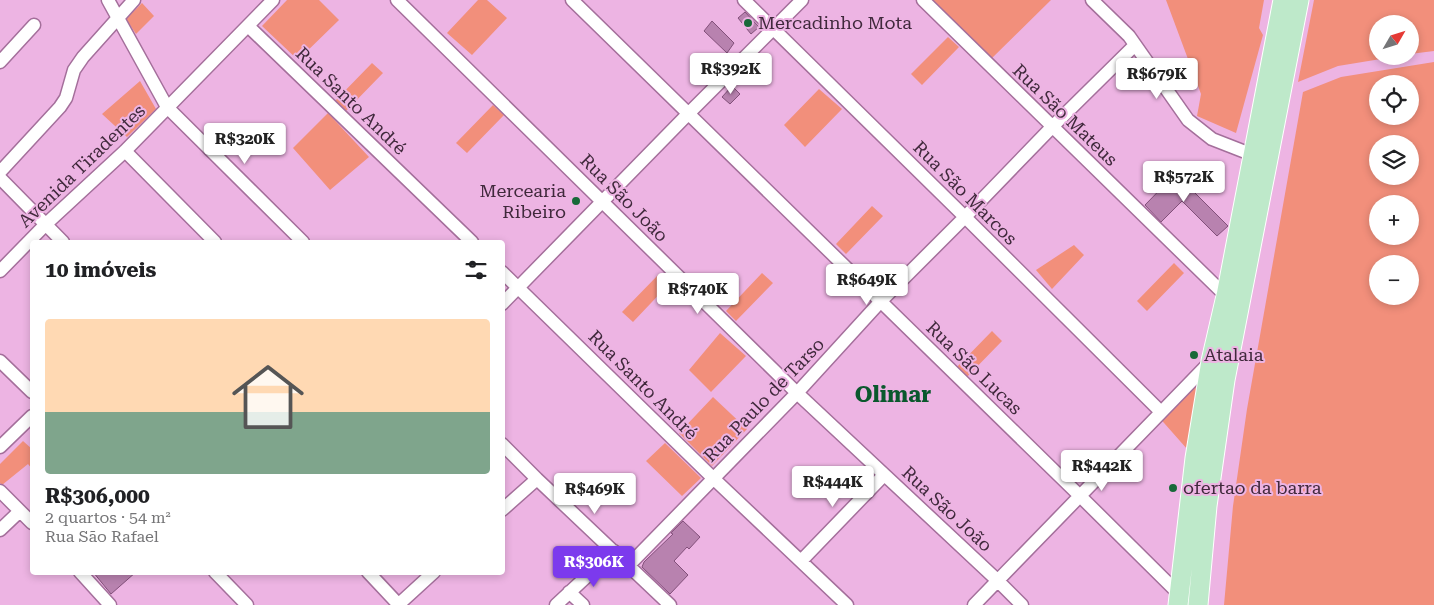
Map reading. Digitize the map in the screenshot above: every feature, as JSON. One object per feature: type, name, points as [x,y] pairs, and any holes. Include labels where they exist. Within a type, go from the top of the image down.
[{"type":"main road","points":[[1179,600],[1195,458],[1211,361],[1226,296],[1284,0]]},
{"type":"main road","points":[[1198,605],[1206,506],[1225,380],[1299,0]]},
{"type":"street","name":"Avenida Tiradentes","points":[[108,0],[167,107]]},
{"type":"street","points":[[0,172],[60,107],[66,98],[74,70],[83,57],[134,0]]},
{"type":"street","name":"Avenida Tiradentes","points":[[30,240],[125,151],[273,0]]},
{"type":"street","name":"Rua São João","points":[[397,0],[797,393],[998,580],[1022,605]]},
{"type":"street","name":"Rua São Lucas","points":[[572,0],[1080,495],[1179,600]]},
{"type":"street","name":"Rua São Marcos","points":[[744,0],[1160,411]]},
{"type":"street","points":[[505,301],[802,0]]},
{"type":"street","name":"Rua São Mateus","points":[[922,0],[1226,296]]},
{"type":"street","points":[[1092,0],[1129,36],[1188,120],[1212,139],[1253,155]]},
{"type":"street","points":[[0,62],[34,24]]},
{"type":"street","name":"Rua Santo André","points":[[248,26],[470,240]]},
{"type":"street","name":"Rua Paulo de Tarso","points":[[629,565],[797,393],[881,301],[966,218],[1052,127],[1136,46]]},
{"type":"street","points":[[167,107],[301,240]]},
{"type":"street","points":[[125,151],[213,240]]},
{"type":"street","points":[[0,178],[61,240]]},
{"type":"street","name":"Avenida Tiradentes","points":[[0,271],[30,240]]},
{"type":"street","name":"Rua Santo André","points":[[505,275],[713,478],[847,605]]},
{"type":"street","points":[[0,361],[30,390]]},
{"type":"street","points":[[974,605],[1160,411],[1211,361]]},
{"type":"street","points":[[0,447],[30,418]]},
{"type":"street","points":[[505,447],[670,605]]},
{"type":"street","points":[[800,561],[884,475]]},
{"type":"street","points":[[505,507],[537,479]]},
{"type":"street","points":[[0,491],[30,521]]},
{"type":"street","points":[[0,530],[20,511]]},
{"type":"street","points":[[556,605],[614,551]]},
{"type":"street","points":[[83,575],[110,605]]},
{"type":"street","points":[[218,575],[247,605]]},
{"type":"street","points":[[371,575],[398,605],[431,575]]},
{"type":"street","points":[[570,592],[583,605]]},
{"type":"shaded area","points":[[287,0],[319,0],[339,20],[298,60],[262,26]]},
{"type":"shaded area","points":[[478,0],[487,0],[507,18],[472,55],[447,33]]},
{"type":"shaded area","points":[[932,0],[1051,0],[990,60]]},
{"type":"shaded area","points":[[1166,0],[1264,0],[1259,28],[1263,35],[1236,133],[1197,116],[1201,94]]},
{"type":"shaded area","points":[[1314,0],[1434,0],[1434,51],[1419,53],[1419,15],[1369,15],[1369,61],[1338,66],[1298,82]]},
{"type":"shaded area","points":[[142,3],[154,16],[136,34],[126,19]]},
{"type":"shaded area","points":[[948,37],[959,47],[922,85],[911,74]]},
{"type":"shaded area","points":[[1434,62],[1434,605],[1224,605],[1233,506],[1247,409],[1303,92],[1341,77]]},
{"type":"shaded area","points":[[372,63],[383,73],[346,111],[335,101]]},
{"type":"shaded area","points":[[140,81],[156,109],[127,137],[102,114]]},
{"type":"shaded area","points":[[819,89],[842,109],[805,147],[784,125]]},
{"type":"shaded area","points":[[493,105],[504,115],[467,153],[456,143]]},
{"type":"shaded area","points":[[328,113],[369,157],[330,190],[293,148]]},
{"type":"shaded area","points":[[872,206],[883,216],[846,254],[836,244]]},
{"type":"shaded area","points":[[1074,245],[1084,255],[1052,289],[1036,270]]},
{"type":"shaded area","points":[[1174,263],[1184,273],[1147,311],[1137,301]]},
{"type":"shaded area","points":[[762,273],[773,283],[736,321],[726,311]]},
{"type":"shaded area","points":[[659,274],[669,284],[633,322],[622,312]]},
{"type":"shaded area","points":[[992,331],[1002,341],[965,379],[955,369]]},
{"type":"shaded area","points":[[720,333],[746,356],[711,392],[689,370]]},
{"type":"shaded area","points":[[1211,361],[1195,458],[1157,415]]},
{"type":"shaded area","points":[[713,397],[747,429],[712,466],[679,433]]},
{"type":"shaded area","points":[[23,441],[30,447],[30,466],[28,464],[2,485],[0,483],[0,464]]},
{"type":"shaded area","points":[[665,443],[701,478],[682,496],[646,461]]},
{"type":"building","name":"Mercadinho Mota","points":[[745,12],[759,27],[751,34],[738,18]]},
{"type":"building","points":[[712,21],[734,43],[727,53],[704,31]]},
{"type":"building","points":[[732,86],[740,94],[730,104],[722,97]]},
{"type":"building","points":[[1179,170],[1196,186],[1192,190],[1228,226],[1217,236],[1182,201],[1161,222],[1145,205]]},
{"type":"building","points":[[683,521],[700,537],[674,561],[688,575],[670,594],[642,567],[644,562],[673,534],[671,533]]},
{"type":"building","points":[[95,575],[133,575],[111,594]]},
{"type":"place","name":"Mercadinho Mota","points":[[748,23]]},
{"type":"place","name":"Mercearia Ribeiro","points":[[576,201]]},
{"type":"place","name":"Atalaia","points":[[1194,355]]},
{"type":"place","name":"ofertao da barra","points":[[1173,488]]},
{"type":"district","name":"Olimar","points":[[893,394]]}]
